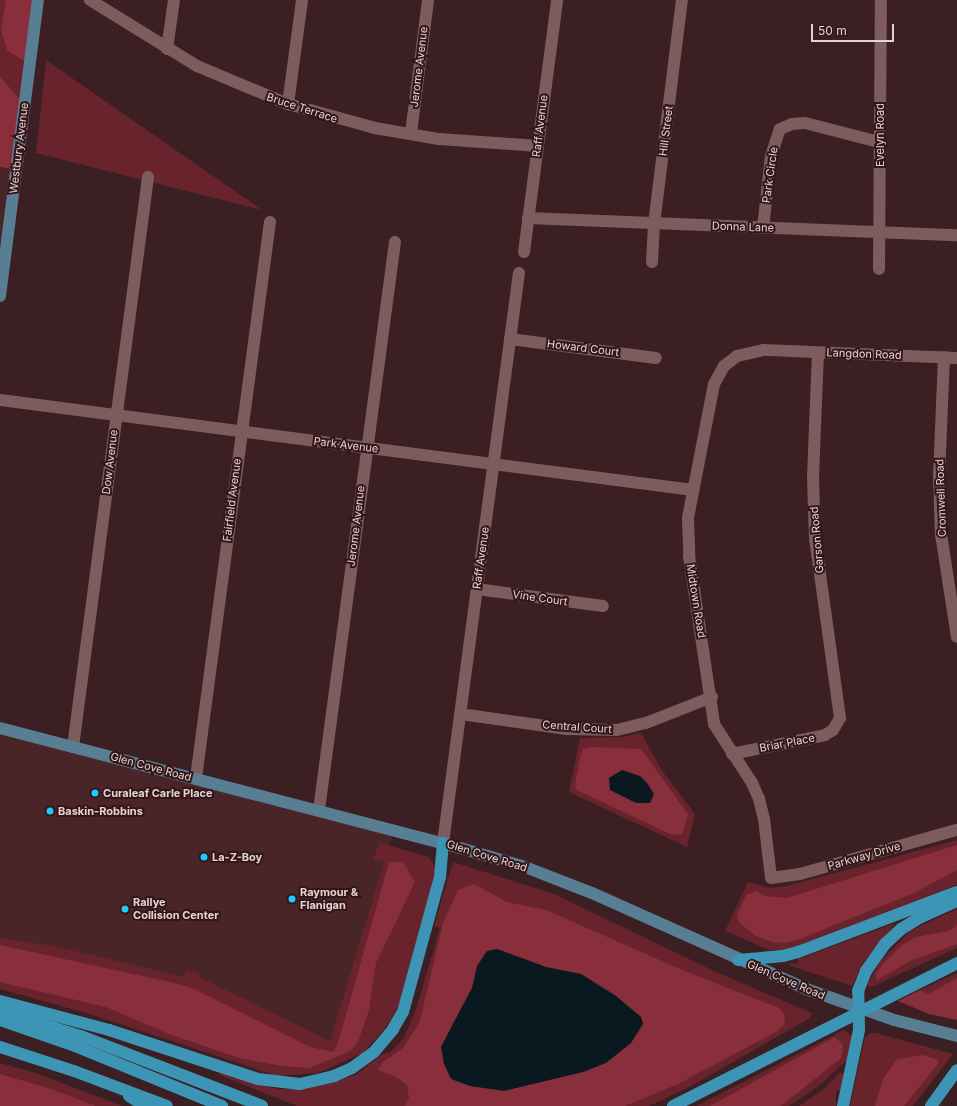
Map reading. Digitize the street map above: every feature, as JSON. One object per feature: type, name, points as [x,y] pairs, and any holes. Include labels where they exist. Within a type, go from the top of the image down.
[{"type":"highway","points":[[0,1001],[109,1030],[258,1080],[300,1084],[334,1076],[352,1068],[374,1052],[393,1029],[403,1012],[440,877],[443,843]]},
{"type":"highway","points":[[738,960],[783,956],[798,952],[957,892]]},
{"type":"highway","points":[[842,1106],[858,1036],[858,990],[862,978],[885,944],[911,922],[957,901]]},
{"type":"highway","points":[[673,1106],[957,963]]},
{"type":"highway","points":[[0,1013],[81,1036],[262,1106]]},
{"type":"highway","points":[[0,1020],[81,1048],[222,1106]]},
{"type":"highway","points":[[0,1046],[167,1106]]},
{"type":"highway","points":[[930,1106],[957,1071]]},
{"type":"highway","points":[[110,1085],[145,1106]]},
{"type":"main road","name":"Westbury Avenue","points":[[0,296],[38,0]]},
{"type":"main road","name":"Glen Cove Road","points":[[0,728],[319,810],[443,843],[525,867],[568,883],[738,960],[858,1008],[957,1036]]},
{"type":"street","name":"Bruce Terrace","points":[[90,0],[167,49],[216,75],[288,104],[353,123],[439,139],[538,146]]},
{"type":"street","points":[[167,49],[174,0]]},
{"type":"street","points":[[288,104],[302,0]]},
{"type":"street","name":"Jerome Avenue","points":[[411,133],[428,0]]},
{"type":"street","name":"Raff Avenue","points":[[524,252],[557,0]]},
{"type":"street","name":"Hill Street","points":[[652,262],[654,224],[682,0]]},
{"type":"street","name":"Evelyn Road","points":[[879,269],[881,0]]},
{"type":"street","name":"Park Circle","points":[[763,228],[771,156],[780,129],[792,124],[805,123],[879,142]]},
{"type":"street","name":"Dow Avenue","points":[[73,747],[148,177]]},
{"type":"street","name":"Donna Lane","points":[[528,218],[957,235]]},
{"type":"street","name":"Fairfield Avenue","points":[[196,778],[270,222]]},
{"type":"street","name":"Jerome Avenue","points":[[319,810],[366,447],[395,242]]},
{"type":"street","name":"Raff Avenue","points":[[443,843],[519,273]]},
{"type":"street","name":"Howard Court","points":[[510,339],[656,358]]},
{"type":"street","name":"Langdon Road","points":[[770,350],[957,358]]},
{"type":"street","name":"Midtown Road","points":[[770,350],[751,351],[737,356],[724,366],[717,376],[688,518],[689,556],[712,697],[714,724],[752,783],[759,799],[764,820],[771,878]]},
{"type":"street","name":"Garson Road","points":[[818,353],[813,477],[815,538],[841,708],[837,724]]},
{"type":"street","name":"Cromwell Road","points":[[944,357],[939,475],[941,534],[957,637]]},
{"type":"street","name":"Park Avenue","points":[[0,400],[693,490]]},
{"type":"street","name":"Vine Court","points":[[477,589],[603,606]]},
{"type":"street","name":"Central Court","points":[[460,714],[567,728],[617,730],[646,723],[712,697]]},
{"type":"street","name":"Briar Place","points":[[732,754],[825,735],[837,724]]},
{"type":"street","name":"Parkway Drive","points":[[771,878],[800,874],[957,830]]},
{"type":"shaded area","points":[[0,0],[6,0],[27,63],[22,102],[0,76]]},
{"type":"shaded area","points":[[6,0],[36,0],[27,63],[7,50],[1,29]]},
{"type":"shaded area","points":[[46,60],[262,210],[36,153]]},
{"type":"shaded area","points":[[0,76],[22,102],[14,169],[0,167]]},
{"type":"shaded area","points":[[0,167],[14,169],[0,282]]},
{"type":"shaded area","points":[[0,727],[394,830],[330,1050],[0,942]]},
{"type":"shaded area","points":[[641,733],[663,772],[695,814],[687,847],[569,792],[580,738],[622,737]]},
{"type":"shaded area","points":[[590,747],[641,749],[688,814],[682,834],[672,835],[577,790],[575,785],[580,757],[583,749]]},
{"type":"shaded area","points":[[622,770],[640,776],[647,783],[654,794],[650,803],[636,803],[610,790],[609,778]]},
{"type":"shaded area","points":[[957,840],[957,885],[789,950],[769,950],[725,931],[748,882],[770,888],[787,886]]},
{"type":"shaded area","points":[[380,843],[429,857],[436,869],[402,999],[390,1022],[363,1053],[318,1073],[277,1076],[93,1015],[0,989],[0,938],[54,946],[184,977],[186,971],[198,973],[201,978],[330,1041],[384,862],[373,859]]},
{"type":"shaded area","points":[[957,845],[957,870],[914,893],[800,939],[786,943],[773,942],[755,936],[739,922],[737,915],[746,895],[757,891],[765,896],[787,898]]},
{"type":"shaded area","points":[[389,862],[403,862],[415,882],[376,963],[369,1010],[358,1042],[350,1051],[310,1068],[282,1066],[239,1058],[169,1034],[106,1007],[0,982],[0,945],[179,984],[194,989],[310,1047],[334,1052],[339,1040]]},
{"type":"shaded area","points":[[453,862],[554,894],[716,972],[812,1013],[810,1018],[691,1086],[649,1106],[297,1106],[219,1075],[220,1072],[277,1089],[300,1089],[356,1075],[381,1055],[390,1052],[404,1038],[417,1006],[440,928],[434,926]]},
{"type":"shaded area","points":[[474,884],[507,902],[546,910],[687,972],[779,1008],[785,1015],[784,1025],[776,1032],[678,1084],[625,1106],[405,1106],[409,1098],[407,1085],[396,1077],[378,1070],[383,1062],[403,1048],[420,1021],[443,923],[458,890]],"holes":[[[497,949],[546,967],[581,974],[616,996],[641,1017],[643,1024],[638,1031],[536,1082],[504,1091],[441,1047],[463,1004]]]},
{"type":"shaded area","points":[[957,909],[957,948],[872,987],[867,985],[880,962],[910,931]]},
{"type":"shaded area","points":[[896,923],[863,963],[852,986],[791,966],[789,963],[798,964],[798,959]]},
{"type":"shaded area","points":[[957,925],[957,944],[912,960],[877,980],[876,974],[883,964],[902,945],[916,937],[949,931]]},
{"type":"shaded area","points":[[497,949],[546,967],[581,974],[616,996],[641,1017],[643,1024],[631,1043],[606,1063],[583,1072],[504,1091],[470,1086],[451,1079],[444,1064],[441,1047],[472,988],[477,966],[487,951]]},
{"type":"shaded area","points":[[957,973],[957,978],[928,994],[920,990]]},
{"type":"shaded area","points":[[957,978],[957,1020],[929,1014],[898,1001],[920,990],[928,994]]},
{"type":"shaded area","points":[[844,1030],[853,1037],[847,1060],[820,1085],[789,1106],[697,1106]]},
{"type":"shaded area","points":[[871,1033],[876,1033],[953,1054],[913,1106],[850,1106],[865,1037]]},
{"type":"shaded area","points":[[835,1037],[843,1045],[841,1058],[781,1106],[710,1106]]},
{"type":"shaded area","points":[[923,1055],[938,1060],[938,1064],[904,1106],[875,1106],[883,1079],[897,1059]]},
{"type":"shaded area","points":[[0,1063],[39,1074],[122,1106],[0,1106]]},
{"type":"shaded area","points":[[840,1072],[844,1075],[840,1091],[836,1090],[836,1106],[799,1106],[825,1088]]},
{"type":"shaded area","points":[[0,1074],[48,1088],[96,1106],[0,1106]]},
{"type":"place","name":"Curaleaf Carle Place","points":[[95,793]]},
{"type":"place","name":"Baskin-Robbins","points":[[50,811]]},
{"type":"place","name":"La-Z-Boy","points":[[204,857]]},
{"type":"place","name":"Raymour & Flanigan","points":[[292,899]]},
{"type":"place","name":"Rallye Collision Center","points":[[125,909]]}]
